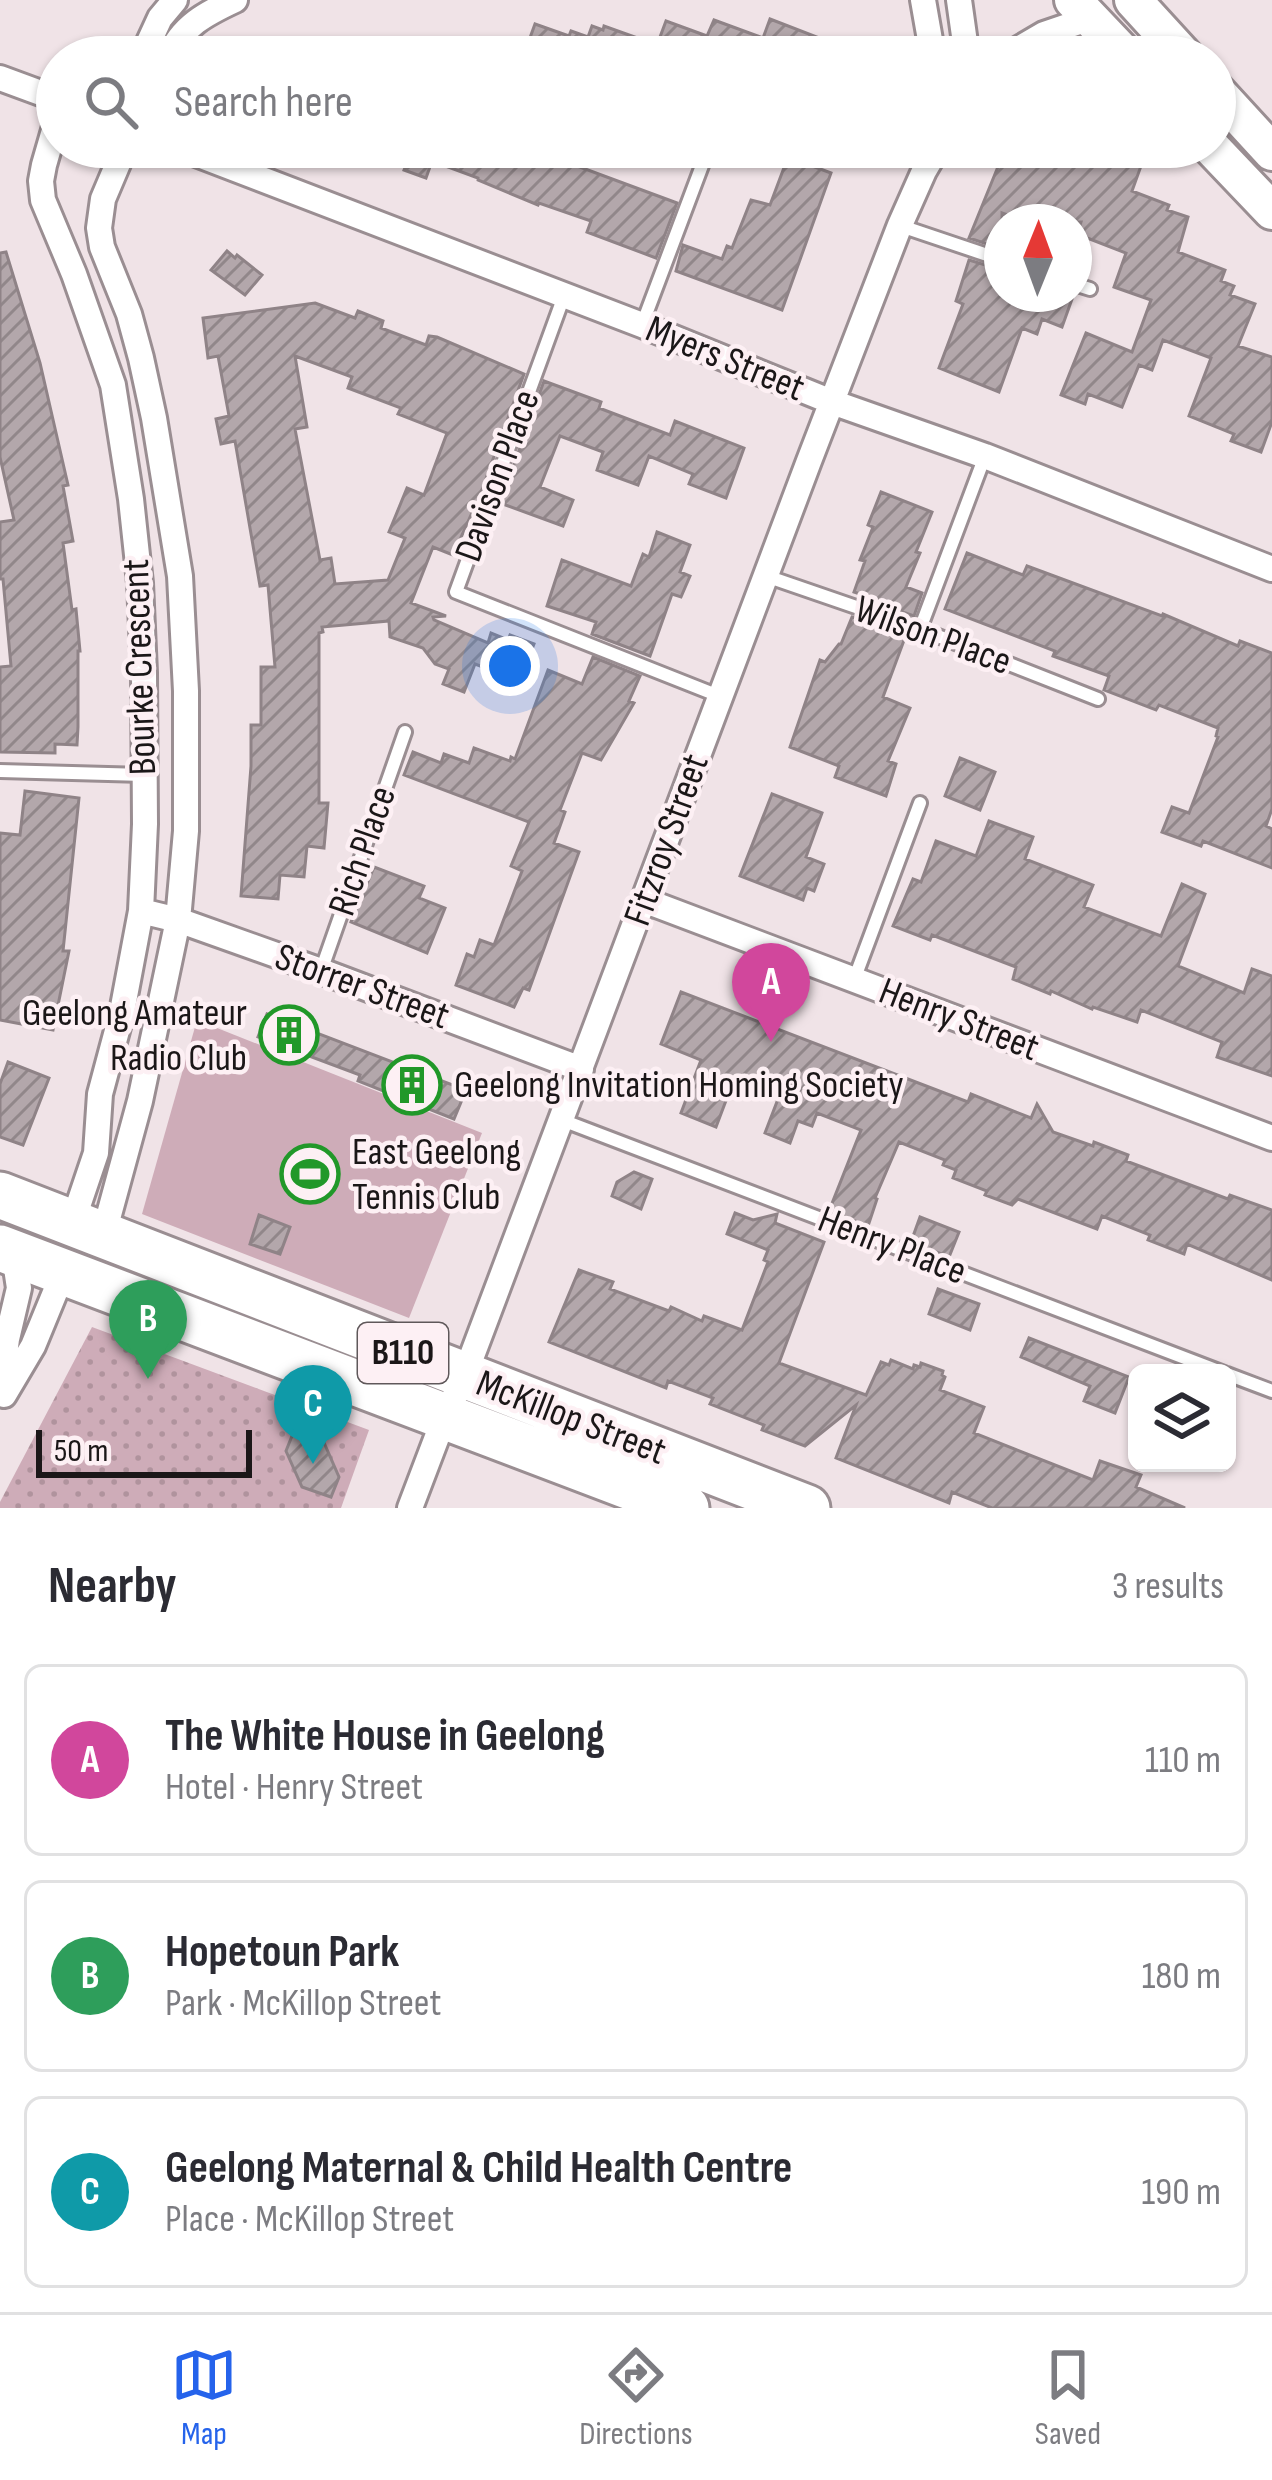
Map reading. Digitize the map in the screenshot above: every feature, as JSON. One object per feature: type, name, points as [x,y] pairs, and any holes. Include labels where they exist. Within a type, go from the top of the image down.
[{"type":"highway","name":"McKillop Street","points":[[7,1197],[88,1227],[455,1397],[672,1506]]},
{"type":"highway","points":[[7,1197],[61,1246],[66,1258],[63,1273]]},
{"type":"highway","name":"McKillop Street","points":[[3,1250],[806,1508]]},
{"type":"street","points":[[152,36],[176,0]]},
{"type":"street","points":[[923,0],[929,36]]},
{"type":"street","points":[[959,0],[964,36]]},
{"type":"street","points":[[180,36],[219,3]]},
{"type":"street","points":[[1146,8],[1168,36]]},
{"type":"street","points":[[1041,36],[1082,9],[1107,36]]},
{"type":"street","points":[[0,78],[36,92]]},
{"type":"street","points":[[1236,113],[1272,152]]},
{"type":"street","name":"Bourke Crescent","points":[[44,168],[44,206],[107,367],[122,432],[140,583],[146,824],[141,911],[100,1094],[88,1227]]},
{"type":"street","name":"Bourke Crescent","points":[[88,1227],[140,1101],[178,920],[185,831],[180,576],[141,358],[100,238],[99,219],[117,168]]},
{"type":"street","name":"Myers Street","points":[[232,168],[1272,569]]},
{"type":"street","name":"Fitzroy Street","points":[[410,1508],[646,901],[922,168]]},
{"type":"street","points":[[1231,168],[1272,212]]},
{"type":"street","points":[[144,775],[186,777]]},
{"type":"street","name":"Henry Street","points":[[646,901],[1272,1138]]},
{"type":"street","name":"Storrer Street","points":[[141,911],[321,971],[581,1069]]},
{"type":"street","points":[[0,1392],[20,1288],[16,1268],[3,1250]]},
{"type":"street","points":[[0,1401],[33,1346],[63,1273]]},
{"type":"lane","points":[[642,325],[701,168]]},
{"type":"lane","points":[[900,225],[984,254]]},
{"type":"lane","name":"Davison Place","points":[[564,296],[456,592],[720,696]]},
{"type":"lane","points":[[920,629],[985,456]]},
{"type":"lane","name":"Wilson Place","points":[[766,576],[920,629],[1098,699]]},
{"type":"lane","name":"Rich Place","points":[[321,971],[405,732]]},
{"type":"lane","points":[[0,771],[144,775]]},
{"type":"lane","points":[[854,980],[920,803]]},
{"type":"lane","name":"Henry Place","points":[[561,1119],[1199,1364]]},
{"type":"lane","name":"Henry Place","points":[[1236,1378],[1272,1391]]},
{"type":"shaded area","name":"East Geelong Tennis Club","points":[[197,1020],[482,1133],[409,1318],[142,1214]]},
{"type":"shaded area","points":[[92,1327],[369,1430],[341,1508],[0,1508]]},
{"type":"building","points":[[770,19],[814,36],[764,36]]},
{"type":"building","points":[[714,20],[758,36],[707,36]]},
{"type":"building","points":[[666,21],[707,36],[660,36]]},
{"type":"building","points":[[535,24],[569,36],[531,36]]},
{"type":"building","points":[[592,26],[603,30],[604,26],[632,36],[588,36]]},
{"type":"building","points":[[405,168],[430,168],[426,178]]},
{"type":"building","points":[[451,168],[583,168],[677,203],[656,258],[587,232],[591,221],[538,205]]},
{"type":"building","points":[[784,168],[831,173],[782,310],[676,271],[683,245],[722,259],[727,246],[732,248],[751,200],[770,205]]},
{"type":"building","points":[[997,168],[1140,168],[1132,191],[1188,217],[1178,252],[1225,270],[1221,281],[1234,286],[1230,295],[1255,304],[1238,346],[1272,357],[1272,422],[1261,452],[1231,441],[1234,434],[1189,416],[1211,358],[1163,340],[1152,370],[1139,365],[1122,407],[1088,394],[1085,404],[1061,395],[1086,333],[1132,352],[1151,300],[1114,287],[1126,253],[1092,240],[1092,204],[984,204],[984,243],[969,238]]},
{"type":"building","points":[[227,251],[262,275],[245,295],[211,270]]},
{"type":"building","points":[[6,252],[40,363],[68,485],[63,486],[73,541],[63,543],[80,651],[78,727],[77,745],[55,744],[55,753],[0,752],[0,667],[11,666],[0,579],[0,522],[14,520],[0,457],[0,253]]},
{"type":"building","points":[[969,260],[984,265],[984,312],[1067,312],[1062,327],[1042,319],[1037,334],[1022,328],[999,392],[939,368],[963,304],[956,301]]},
{"type":"building","points":[[315,303],[355,318],[358,311],[383,321],[381,328],[426,345],[429,336],[437,337],[524,374],[453,555],[433,547],[411,603],[446,616],[433,617],[488,643],[491,633],[534,644],[520,681],[475,664],[464,692],[443,684],[449,669],[435,664],[423,648],[390,637],[389,621],[322,627],[319,803],[328,803],[324,848],[307,846],[304,877],[280,875],[278,899],[241,896],[251,725],[261,725],[261,667],[275,667],[268,585],[260,586],[235,441],[221,444],[216,419],[229,416],[218,356],[208,358],[203,318]],"holes":[[[295,356],[352,377],[348,388],[401,408],[398,414],[447,433],[424,495],[407,488],[389,532],[405,538],[388,580],[335,584],[331,558],[320,560],[295,429],[307,427]]]},
{"type":"building","points":[[544,381],[670,435],[675,421],[744,448],[726,498],[689,484],[693,474],[649,456],[638,485],[597,470],[603,452],[560,436],[540,487],[573,500],[563,526],[500,503]]},
{"type":"building","points":[[881,492],[932,512],[906,587],[922,593],[914,616],[854,592],[873,527],[868,525]]},
{"type":"building","points":[[657,532],[690,545],[680,572],[690,576],[681,597],[672,594],[650,656],[592,634],[596,622],[547,606],[562,560],[631,586],[643,554],[649,557]]},
{"type":"building","points":[[967,553],[1023,575],[1027,566],[1238,646],[1240,641],[1272,653],[1272,809],[1266,826],[1272,829],[1272,868],[1203,841],[1201,846],[1162,832],[1172,807],[1189,813],[1218,728],[1104,690],[1109,676],[945,609]]},
{"type":"building","points":[[852,617],[906,635],[883,697],[910,708],[888,761],[896,764],[886,796],[835,777],[839,766],[790,747],[820,660],[825,662],[841,644]]},
{"type":"building","points":[[593,657],[640,676],[629,701],[634,703],[601,760],[582,753],[560,810],[565,812],[554,843],[579,852],[529,990],[523,988],[514,1007],[456,985],[467,954],[474,957],[480,940],[494,945],[522,871],[511,866],[529,822],[404,775],[413,752],[441,763],[444,754],[469,763],[474,748],[515,759],[548,670],[582,684]]},
{"type":"building","points":[[960,758],[995,772],[980,810],[945,796]]},
{"type":"building","points":[[25,791],[79,798],[63,951],[69,951],[53,1030],[0,1020],[0,833],[20,835]]},
{"type":"building","points":[[772,794],[822,813],[806,857],[824,864],[814,891],[807,888],[803,900],[740,876]]},
{"type":"building","points":[[989,821],[1033,837],[1025,859],[1093,885],[1084,907],[1161,936],[1182,884],[1205,894],[1178,966],[1244,993],[1252,969],[1272,976],[1272,1076],[1217,1057],[1222,1042],[1141,1010],[1137,1022],[1092,1009],[1013,979],[1016,967],[932,935],[930,940],[893,926],[913,879],[921,882],[936,841],[976,856]]},
{"type":"building","points":[[374,867],[424,886],[419,898],[445,908],[427,953],[351,922]]},
{"type":"building","points":[[681,992],[968,1102],[971,1094],[1031,1118],[1037,1104],[1053,1132],[1128,1155],[1126,1161],[1228,1199],[1230,1195],[1272,1210],[1272,1280],[1187,1244],[1184,1254],[1102,1216],[1097,1229],[1018,1199],[1012,1205],[953,1178],[956,1170],[943,1165],[945,1160],[899,1142],[868,1226],[829,1211],[861,1130],[817,1113],[812,1126],[798,1121],[790,1143],[765,1133],[778,1099],[733,1082],[716,1127],[681,1113],[701,1060],[661,1044]]},
{"type":"building","points":[[267,1014],[466,1090],[454,1119],[358,1081],[360,1075],[258,1037]]},
{"type":"building","points":[[8,1062],[49,1078],[23,1145],[0,1137],[0,1084]]},
{"type":"building","points":[[634,1172],[652,1179],[641,1209],[612,1196],[617,1182]]},
{"type":"building","points":[[735,1213],[753,1220],[777,1214],[775,1223],[824,1242],[779,1363],[866,1395],[881,1362],[889,1365],[891,1360],[913,1369],[921,1363],[943,1371],[940,1390],[984,1407],[974,1433],[1093,1480],[1100,1461],[1141,1475],[1136,1487],[1185,1508],[992,1508],[952,1492],[949,1503],[836,1458],[856,1405],[805,1446],[710,1404],[713,1398],[668,1381],[666,1388],[549,1342],[579,1270],[613,1282],[610,1289],[669,1311],[671,1307],[702,1321],[704,1316],[742,1330],[768,1262],[764,1260],[768,1250],[727,1234]]},
{"type":"building","points":[[259,1215],[290,1227],[280,1254],[250,1244]]},
{"type":"building","points":[[920,1217],[959,1232],[949,1257],[911,1242]]},
{"type":"building","points":[[938,1289],[979,1304],[970,1330],[929,1314]]},
{"type":"building","points":[[1029,1338],[1128,1377],[1115,1413],[1084,1401],[1090,1386],[1021,1357]]},
{"type":"building","points":[[298,1421],[318,1429],[339,1477],[331,1497],[302,1487],[286,1451]]},
{"type":"place","name":"Geelong Amateur Radio Club","points":[[289,1035]]},
{"type":"place","name":"The White House in Geelong","points":[[771,1042]]},
{"type":"place","name":"Geelong Invitation Homing Society","points":[[412,1085]]},
{"type":"place","name":"East Geelong Tennis Club","points":[[310,1174]]},
{"type":"place","name":"Hopetoun Park","points":[[148,1379]]},
{"type":"place","name":"Geelong Maternal & Child Health Centre","points":[[313,1464]]}]
